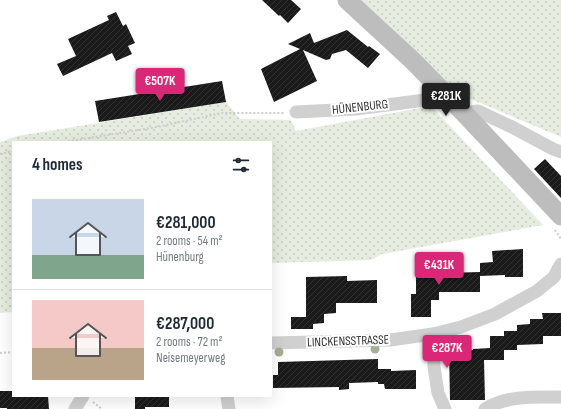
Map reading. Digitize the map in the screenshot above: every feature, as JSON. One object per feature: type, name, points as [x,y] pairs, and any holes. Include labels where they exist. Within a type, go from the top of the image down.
[{"type":"street","points":[[347,0],[412,60],[561,216]]},
{"type":"street","name":"HÜNENBURG","points":[[296,112],[356,109],[448,97]]},
{"type":"street","points":[[464,113],[478,111],[561,152]]},
{"type":"street","name":"LINCKENSSTRASSE","points":[[272,343],[390,340],[434,334],[495,314],[537,291],[558,277],[558,269],[561,264]]},
{"type":"street","points":[[434,334],[434,367],[438,393],[445,409]]},
{"type":"street","points":[[485,409],[502,401],[519,398],[561,396]]},
{"type":"street","points":[[75,409],[82,397]]},
{"type":"street","points":[[228,397],[229,409]]},
{"type":"path","points":[[70,141],[157,127],[222,114],[296,112]]},
{"type":"path","points":[[0,154],[12,151]]},
{"type":"path","points":[[0,353],[12,352]]},
{"type":"shaded area","points":[[357,0],[561,0],[561,137],[454,92]]},
{"type":"shaded area","points":[[226,102],[240,119],[291,120],[296,131],[431,106],[543,225],[382,254],[371,260],[272,263],[272,141],[12,141],[12,312],[0,313],[0,142],[18,136]]},
{"type":"building","points":[[262,0],[291,0],[301,9],[288,23]]},
{"type":"building","points":[[116,12],[123,26],[126,24],[135,43],[128,46],[132,54],[116,61],[112,53],[63,76],[57,64],[76,56],[68,39],[109,20],[107,16]]},
{"type":"building","points":[[347,30],[368,47],[369,46],[380,54],[368,68],[346,50],[332,54],[330,59],[326,60],[303,50],[317,81],[274,102],[261,69],[300,49],[288,44],[310,33],[314,43]]},
{"type":"building","points":[[222,81],[226,102],[99,122],[95,101]]},
{"type":"building","points":[[545,159],[561,176],[561,198],[534,169]]},
{"type":"building","points":[[523,249],[523,277],[505,277],[505,275],[480,276],[480,263],[493,262],[492,251]]},
{"type":"building","points":[[416,263],[444,263],[444,273],[480,272],[480,292],[439,292],[439,300],[431,300],[431,317],[411,317],[411,294],[416,294]]},
{"type":"building","points":[[347,276],[347,281],[377,280],[377,303],[336,303],[336,313],[324,314],[324,323],[313,324],[313,329],[291,329],[291,317],[306,317],[306,277]]},
{"type":"building","points":[[542,313],[561,313],[561,336],[543,336],[543,344],[517,345],[517,350],[504,350],[504,360],[484,360],[485,400],[450,400],[449,350],[490,348],[490,336],[504,336],[504,331],[517,331],[517,325],[530,324],[530,319],[543,319]]},
{"type":"building","points":[[378,359],[378,369],[391,369],[391,371],[416,370],[416,389],[385,389],[384,384],[378,384],[378,382],[349,383],[349,389],[339,390],[339,387],[273,388],[273,375],[278,375],[278,362]]},
{"type":"building","points":[[0,391],[12,391],[12,397],[48,397],[49,409],[0,408]]},
{"type":"building","points":[[135,397],[169,397],[169,407],[145,407],[145,409],[135,409]]}]
